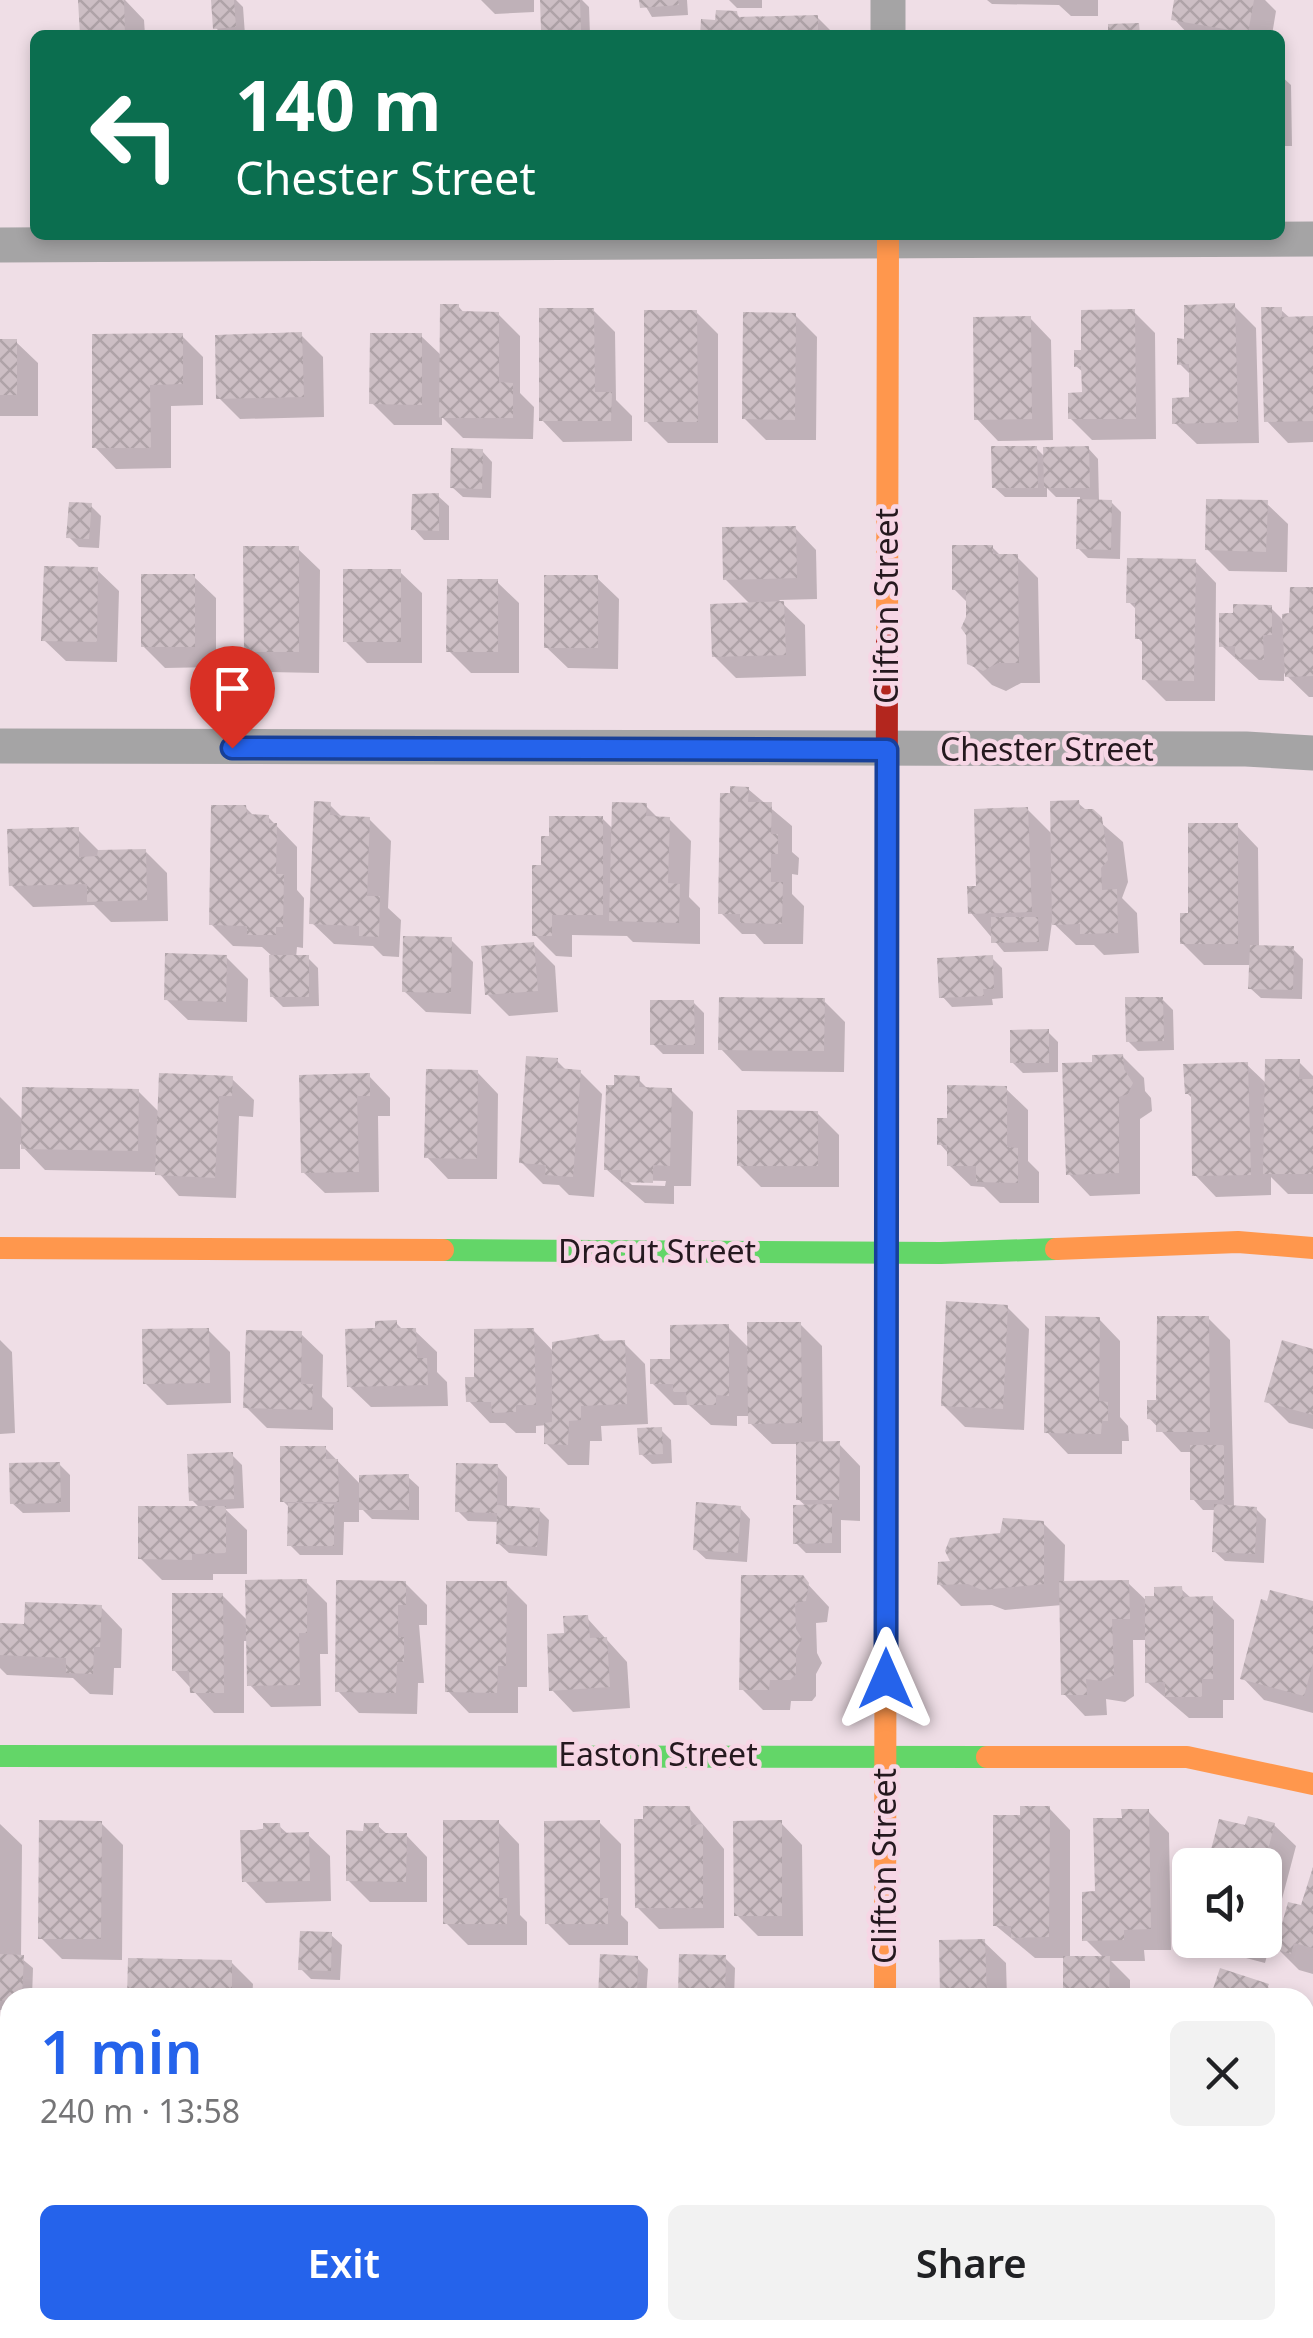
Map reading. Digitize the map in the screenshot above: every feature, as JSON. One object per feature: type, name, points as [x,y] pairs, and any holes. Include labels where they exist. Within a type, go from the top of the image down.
[{"type":"street","points":[[888,0],[888,30]]},
{"type":"street","points":[[1285,239],[1313,239]]},
{"type":"street","points":[[0,245],[740,240]]},
{"type":"street","name":"Clifton Street","points":[[885,1988],[888,240]]},
{"type":"street","name":"Chester Street","points":[[0,746],[1246,749],[1313,754]]},
{"type":"street","name":"Dracut Street","points":[[0,1248],[886,1253],[1238,1242],[1313,1248]]},
{"type":"street","name":"Easton Street","points":[[0,1756],[1188,1756],[1313,1784]]},
{"type":"building","points":[[78,0],[124,0],[125,30],[80,30]]},
{"type":"building","points":[[211,0],[234,0],[236,27],[213,29]]},
{"type":"building","points":[[540,0],[580,0],[581,30],[541,30]]},
{"type":"building","points":[[639,0],[678,0],[679,5],[640,8]]},
{"type":"building","points":[[1174,0],[1254,0],[1249,30],[1171,20]]},
{"type":"building","points":[[716,10],[737,11],[738,17],[818,15],[818,30],[700,30],[701,19],[715,20]]},
{"type":"building","points":[[1139,23],[1140,30],[1108,30],[1108,24]]},
{"type":"building","points":[[1235,303],[1238,422],[1172,424],[1172,398],[1189,397],[1189,364],[1177,365],[1177,338],[1184,339],[1184,305]]},
{"type":"building","points":[[440,304],[459,304],[459,311],[499,312],[499,382],[513,383],[513,418],[439,418]]},
{"type":"building","points":[[1261,307],[1282,307],[1282,317],[1313,316],[1313,421],[1264,422]]},
{"type":"building","points":[[539,308],[594,308],[595,392],[612,392],[611,421],[539,421]]},
{"type":"building","points":[[1135,309],[1136,419],[1068,419],[1068,393],[1082,392],[1081,366],[1074,367],[1074,350],[1081,350],[1081,310]]},
{"type":"building","points":[[644,310],[697,310],[698,422],[644,422]]},
{"type":"building","points":[[743,312],[796,313],[795,420],[742,419]]},
{"type":"building","points":[[1031,316],[1032,419],[974,420],[973,317]]},
{"type":"building","points":[[302,332],[304,397],[216,399],[215,335]]},
{"type":"building","points":[[183,333],[183,384],[150,385],[151,448],[92,448],[92,334]]},
{"type":"building","points":[[370,333],[422,333],[422,405],[369,404]]},
{"type":"building","points":[[0,339],[17,339],[17,395],[0,395]]},
{"type":"building","points":[[991,446],[1037,446],[1038,488],[992,488]]},
{"type":"building","points":[[1089,446],[1090,488],[1044,488],[1043,447]]},
{"type":"building","points":[[451,448],[483,449],[482,489],[450,488]]},
{"type":"building","points":[[439,493],[439,531],[411,530],[412,494]]},
{"type":"building","points":[[1077,499],[1112,500],[1111,550],[1076,549]]},
{"type":"building","points":[[1206,499],[1268,500],[1266,552],[1205,550]]},
{"type":"building","points":[[69,502],[92,503],[89,539],[66,538]]},
{"type":"building","points":[[796,526],[797,578],[723,580],[722,527]]},
{"type":"building","points":[[952,545],[993,545],[993,554],[1018,554],[1019,663],[998,663],[983,671],[967,664],[966,635],[961,628],[966,617],[966,590],[952,590]]},
{"type":"building","points":[[243,546],[299,546],[299,652],[244,652]]},
{"type":"building","points":[[1127,558],[1196,559],[1194,681],[1142,680],[1142,639],[1135,639],[1135,603],[1126,603]]},
{"type":"building","points":[[44,566],[98,567],[97,642],[41,641]]},
{"type":"building","points":[[343,569],[401,569],[401,642],[343,642]]},
{"type":"building","points":[[141,574],[195,574],[195,647],[141,647]]},
{"type":"building","points":[[544,575],[598,575],[598,648],[544,648]]},
{"type":"building","points":[[447,579],[498,579],[498,652],[446,652]]},
{"type":"building","points":[[1290,587],[1313,587],[1313,676],[1285,677],[1282,614],[1289,613]]},
{"type":"building","points":[[784,601],[786,655],[712,657],[710,604]]},
{"type":"building","points":[[1233,604],[1272,605],[1272,635],[1263,635],[1264,660],[1235,659],[1235,646],[1219,647],[1219,613],[1233,613]]},
{"type":"building","points":[[730,786],[749,787],[748,802],[772,802],[771,834],[778,834],[778,854],[771,854],[771,882],[783,882],[782,924],[740,923],[740,914],[718,914],[720,793],[730,793]]},
{"type":"building","points":[[1079,800],[1080,809],[1093,809],[1102,817],[1108,860],[1101,868],[1102,890],[1117,889],[1118,933],[1080,934],[1080,924],[1052,925],[1050,801]]},
{"type":"building","points":[[314,801],[331,802],[330,815],[370,817],[367,896],[380,896],[379,937],[359,936],[359,926],[309,924]]},
{"type":"building","points":[[612,802],[647,803],[646,816],[670,817],[668,883],[680,884],[679,923],[609,921]]},
{"type":"building","points":[[211,805],[246,805],[247,814],[269,815],[269,823],[277,823],[276,874],[284,874],[283,927],[276,927],[276,935],[247,935],[247,926],[209,925]]},
{"type":"building","points":[[1028,807],[1032,912],[968,914],[967,886],[976,886],[974,809]]},
{"type":"building","points":[[549,816],[603,816],[603,915],[552,915],[552,936],[532,936],[532,865],[541,865],[541,836],[549,836]]},
{"type":"building","points":[[1188,823],[1238,823],[1238,944],[1180,944],[1180,913],[1188,913]]},
{"type":"building","points":[[79,827],[79,857],[97,856],[98,850],[146,849],[147,900],[87,902],[87,884],[9,886],[7,829]]},
{"type":"building","points":[[991,917],[1038,917],[1039,942],[991,943]]},
{"type":"building","points":[[403,936],[452,937],[451,993],[402,992]]},
{"type":"building","points":[[534,942],[538,991],[485,995],[481,946]]},
{"type":"building","points":[[1250,945],[1294,946],[1293,990],[1248,989]]},
{"type":"building","points":[[165,953],[227,955],[226,1002],[164,1000]]},
{"type":"building","points":[[269,955],[309,955],[309,997],[270,997]]},
{"type":"building","points":[[993,955],[994,989],[983,989],[984,996],[939,998],[937,958]]},
{"type":"building","points":[[719,997],[825,998],[824,1051],[718,1050]]},
{"type":"building","points":[[1125,997],[1163,997],[1164,1041],[1126,1042]]},
{"type":"building","points":[[650,1000],[694,1000],[695,1045],[650,1045]]},
{"type":"building","points":[[1049,1029],[1049,1063],[1010,1063],[1010,1030]]},
{"type":"building","points":[[1123,1054],[1124,1069],[1133,1083],[1128,1094],[1119,1097],[1119,1173],[1066,1175],[1062,1063],[1092,1062],[1092,1055]]},
{"type":"building","points":[[526,1056],[558,1058],[557,1068],[581,1070],[573,1177],[545,1175],[546,1165],[519,1163]]},
{"type":"building","points":[[1265,1059],[1300,1059],[1299,1079],[1313,1079],[1313,1174],[1263,1174]]},
{"type":"building","points":[[1248,1062],[1251,1175],[1192,1176],[1191,1094],[1185,1094],[1183,1064]]},
{"type":"building","points":[[426,1069],[478,1070],[477,1159],[424,1158]]},
{"type":"building","points":[[159,1073],[233,1076],[232,1096],[219,1096],[215,1178],[155,1175]]},
{"type":"building","points":[[370,1073],[370,1096],[357,1096],[359,1172],[301,1173],[299,1075]]},
{"type":"building","points":[[614,1075],[640,1076],[639,1087],[672,1088],[670,1166],[653,1165],[653,1183],[621,1182],[621,1170],[604,1170],[606,1085],[614,1085]]},
{"type":"building","points":[[947,1085],[1007,1086],[1007,1147],[1018,1148],[1018,1183],[976,1182],[976,1166],[947,1166],[947,1145],[937,1145],[937,1118],[947,1118]]},
{"type":"building","points":[[22,1087],[139,1089],[138,1151],[21,1149]]},
{"type":"building","points":[[737,1110],[818,1111],[818,1166],[737,1166]]},
{"type":"building","points":[[946,1301],[1008,1305],[1003,1409],[941,1406]]},
{"type":"building","points":[[1045,1316],[1100,1317],[1099,1401],[1108,1402],[1108,1421],[1102,1421],[1101,1434],[1044,1433]]},
{"type":"building","points":[[1157,1316],[1209,1316],[1210,1432],[1156,1432],[1156,1420],[1147,1419],[1147,1400],[1156,1400]]},
{"type":"building","points":[[397,1320],[397,1328],[416,1328],[417,1358],[427,1358],[428,1385],[347,1387],[345,1329],[375,1328],[375,1321]]},
{"type":"building","points":[[747,1322],[801,1322],[802,1423],[748,1424]]},
{"type":"building","points":[[729,1324],[729,1396],[716,1395],[716,1405],[687,1405],[686,1392],[673,1392],[673,1384],[650,1384],[650,1359],[670,1359],[670,1325]]},
{"type":"building","points":[[209,1328],[210,1383],[143,1384],[142,1329]]},
{"type":"building","points":[[534,1328],[536,1405],[516,1405],[516,1412],[492,1413],[491,1402],[466,1402],[465,1377],[474,1377],[474,1329]]},
{"type":"building","points":[[246,1330],[302,1331],[301,1384],[313,1384],[312,1410],[243,1408]]},
{"type":"building","points":[[599,1334],[600,1341],[625,1340],[627,1404],[581,1406],[581,1420],[569,1421],[568,1445],[544,1444],[544,1423],[552,1422],[552,1342]]},
{"type":"building","points":[[1282,1340],[1313,1349],[1313,1415],[1264,1402]]},
{"type":"building","points":[[662,1427],[663,1454],[639,1455],[637,1428]]},
{"type":"building","points":[[840,1441],[839,1500],[796,1500],[796,1442]]},
{"type":"building","points":[[1190,1445],[1224,1445],[1224,1500],[1190,1500]]},
{"type":"building","points":[[280,1446],[326,1446],[326,1459],[338,1459],[339,1502],[280,1502]]},
{"type":"building","points":[[233,1452],[234,1499],[189,1501],[187,1454]]},
{"type":"building","points":[[60,1462],[61,1503],[10,1504],[9,1463]]},
{"type":"building","points":[[456,1463],[498,1464],[497,1505],[540,1508],[537,1547],[496,1544],[497,1513],[455,1512]]},
{"type":"building","points":[[409,1474],[409,1510],[359,1510],[359,1475]]},
{"type":"building","points":[[696,1502],[741,1506],[738,1553],[693,1550]]},
{"type":"building","points":[[288,1503],[334,1504],[334,1546],[287,1546]]},
{"type":"building","points":[[832,1504],[832,1543],[793,1544],[793,1505]]},
{"type":"building","points":[[1214,1504],[1257,1507],[1255,1554],[1212,1552]]},
{"type":"building","points":[[138,1506],[226,1506],[226,1553],[192,1554],[192,1560],[138,1559]]},
{"type":"building","points":[[1003,1518],[1044,1521],[1044,1584],[982,1590],[968,1584],[937,1585],[938,1562],[950,1561],[945,1551],[950,1538],[1000,1533]]},
{"type":"building","points":[[741,1575],[803,1575],[809,1583],[806,1601],[795,1603],[796,1629],[802,1639],[796,1651],[796,1674],[790,1680],[770,1680],[769,1690],[739,1690]]},
{"type":"building","points":[[307,1579],[307,1633],[299,1633],[300,1685],[247,1686],[245,1580]]},
{"type":"building","points":[[336,1580],[406,1581],[406,1605],[398,1605],[398,1637],[404,1637],[404,1662],[397,1662],[396,1693],[335,1692]]},
{"type":"building","points":[[1129,1580],[1130,1619],[1112,1619],[1114,1675],[1102,1681],[1086,1679],[1087,1695],[1061,1695],[1059,1581]]},
{"type":"building","points":[[446,1581],[507,1581],[506,1666],[498,1666],[497,1693],[445,1692]]},
{"type":"building","points":[[1182,1586],[1183,1597],[1213,1596],[1213,1679],[1202,1679],[1202,1697],[1165,1697],[1165,1682],[1145,1683],[1145,1596],[1154,1596],[1154,1587]]},
{"type":"building","points":[[1270,1590],[1313,1601],[1313,1663],[1304,1696],[1240,1679],[1261,1599],[1267,1601]]},
{"type":"building","points":[[172,1593],[223,1593],[224,1693],[190,1693],[189,1671],[172,1671]]},
{"type":"building","points":[[25,1602],[102,1605],[100,1647],[94,1647],[93,1674],[66,1673],[66,1658],[0,1655],[0,1623],[24,1624]]},
{"type":"building","points":[[588,1615],[590,1638],[607,1637],[610,1687],[549,1691],[547,1634],[564,1633],[563,1616]]},
{"type":"building","points":[[643,1806],[690,1806],[691,1825],[703,1824],[703,1908],[635,1908],[634,1819],[643,1819]]},
{"type":"building","points":[[1020,1806],[1050,1806],[1049,1937],[1011,1938],[1011,1926],[993,1926],[993,1815],[1020,1815]]},
{"type":"building","points":[[1121,1809],[1149,1809],[1151,1929],[1124,1930],[1124,1940],[1082,1941],[1082,1892],[1095,1891],[1093,1818],[1122,1818]]},
{"type":"building","points":[[1248,1816],[1275,1823],[1268,1848],[1211,1848],[1219,1819],[1245,1825]]},
{"type":"building","points":[[39,1820],[102,1821],[101,1939],[38,1939]]},
{"type":"building","points":[[443,1820],[499,1820],[499,1898],[507,1898],[507,1924],[443,1924]]},
{"type":"building","points":[[600,1820],[600,1898],[608,1898],[608,1924],[545,1924],[544,1821]]},
{"type":"building","points":[[782,1820],[782,1916],[734,1916],[733,1821]]},
{"type":"building","points":[[263,1823],[280,1823],[281,1833],[309,1832],[310,1881],[242,1882],[240,1830],[263,1830]]},
{"type":"building","points":[[364,1823],[379,1823],[379,1833],[407,1833],[406,1882],[346,1881],[346,1830],[363,1831]]},
{"type":"building","points":[[1313,1867],[1313,1948],[1294,1943],[1291,1954],[1282,1951],[1282,1924],[1288,1902],[1301,1905]]},
{"type":"building","points":[[300,1931],[332,1932],[331,1971],[298,1970]]},
{"type":"building","points":[[985,1939],[987,1988],[940,1988],[939,1940]]},
{"type":"building","points":[[0,1954],[24,1955],[22,1988],[0,1988]]},
{"type":"building","points":[[600,1954],[638,1956],[637,1988],[598,1988]]},
{"type":"building","points":[[679,1954],[726,1955],[725,1988],[678,1988]]},
{"type":"building","points":[[1063,1956],[1110,1956],[1109,1988],[1063,1988]]},
{"type":"building","points":[[128,1958],[232,1960],[232,1988],[127,1988]]},
{"type":"building","points":[[1220,1968],[1269,1984],[1268,1988],[1213,1988]]},
{"type":"traffic: fast","points":[[443,1250],[941,1253],[1056,1249]]},
{"type":"traffic: fast","points":[[0,1756],[987,1757]]},
{"type":"traffic: slow","points":[[887,641],[888,240]]},
{"type":"traffic: slow","points":[[1056,1249],[1238,1242],[1313,1248]]},
{"type":"traffic: slow","points":[[0,1248],[443,1250]]},
{"type":"traffic: slow","points":[[885,1988],[886,1261]]},
{"type":"traffic: slow","points":[[987,1757],[1187,1757],[1313,1784]]},
{"type":"traffic: jam","points":[[886,1261],[887,641]]},
{"type":"route","points":[[232,748],[887,750],[886,1679]]}]
